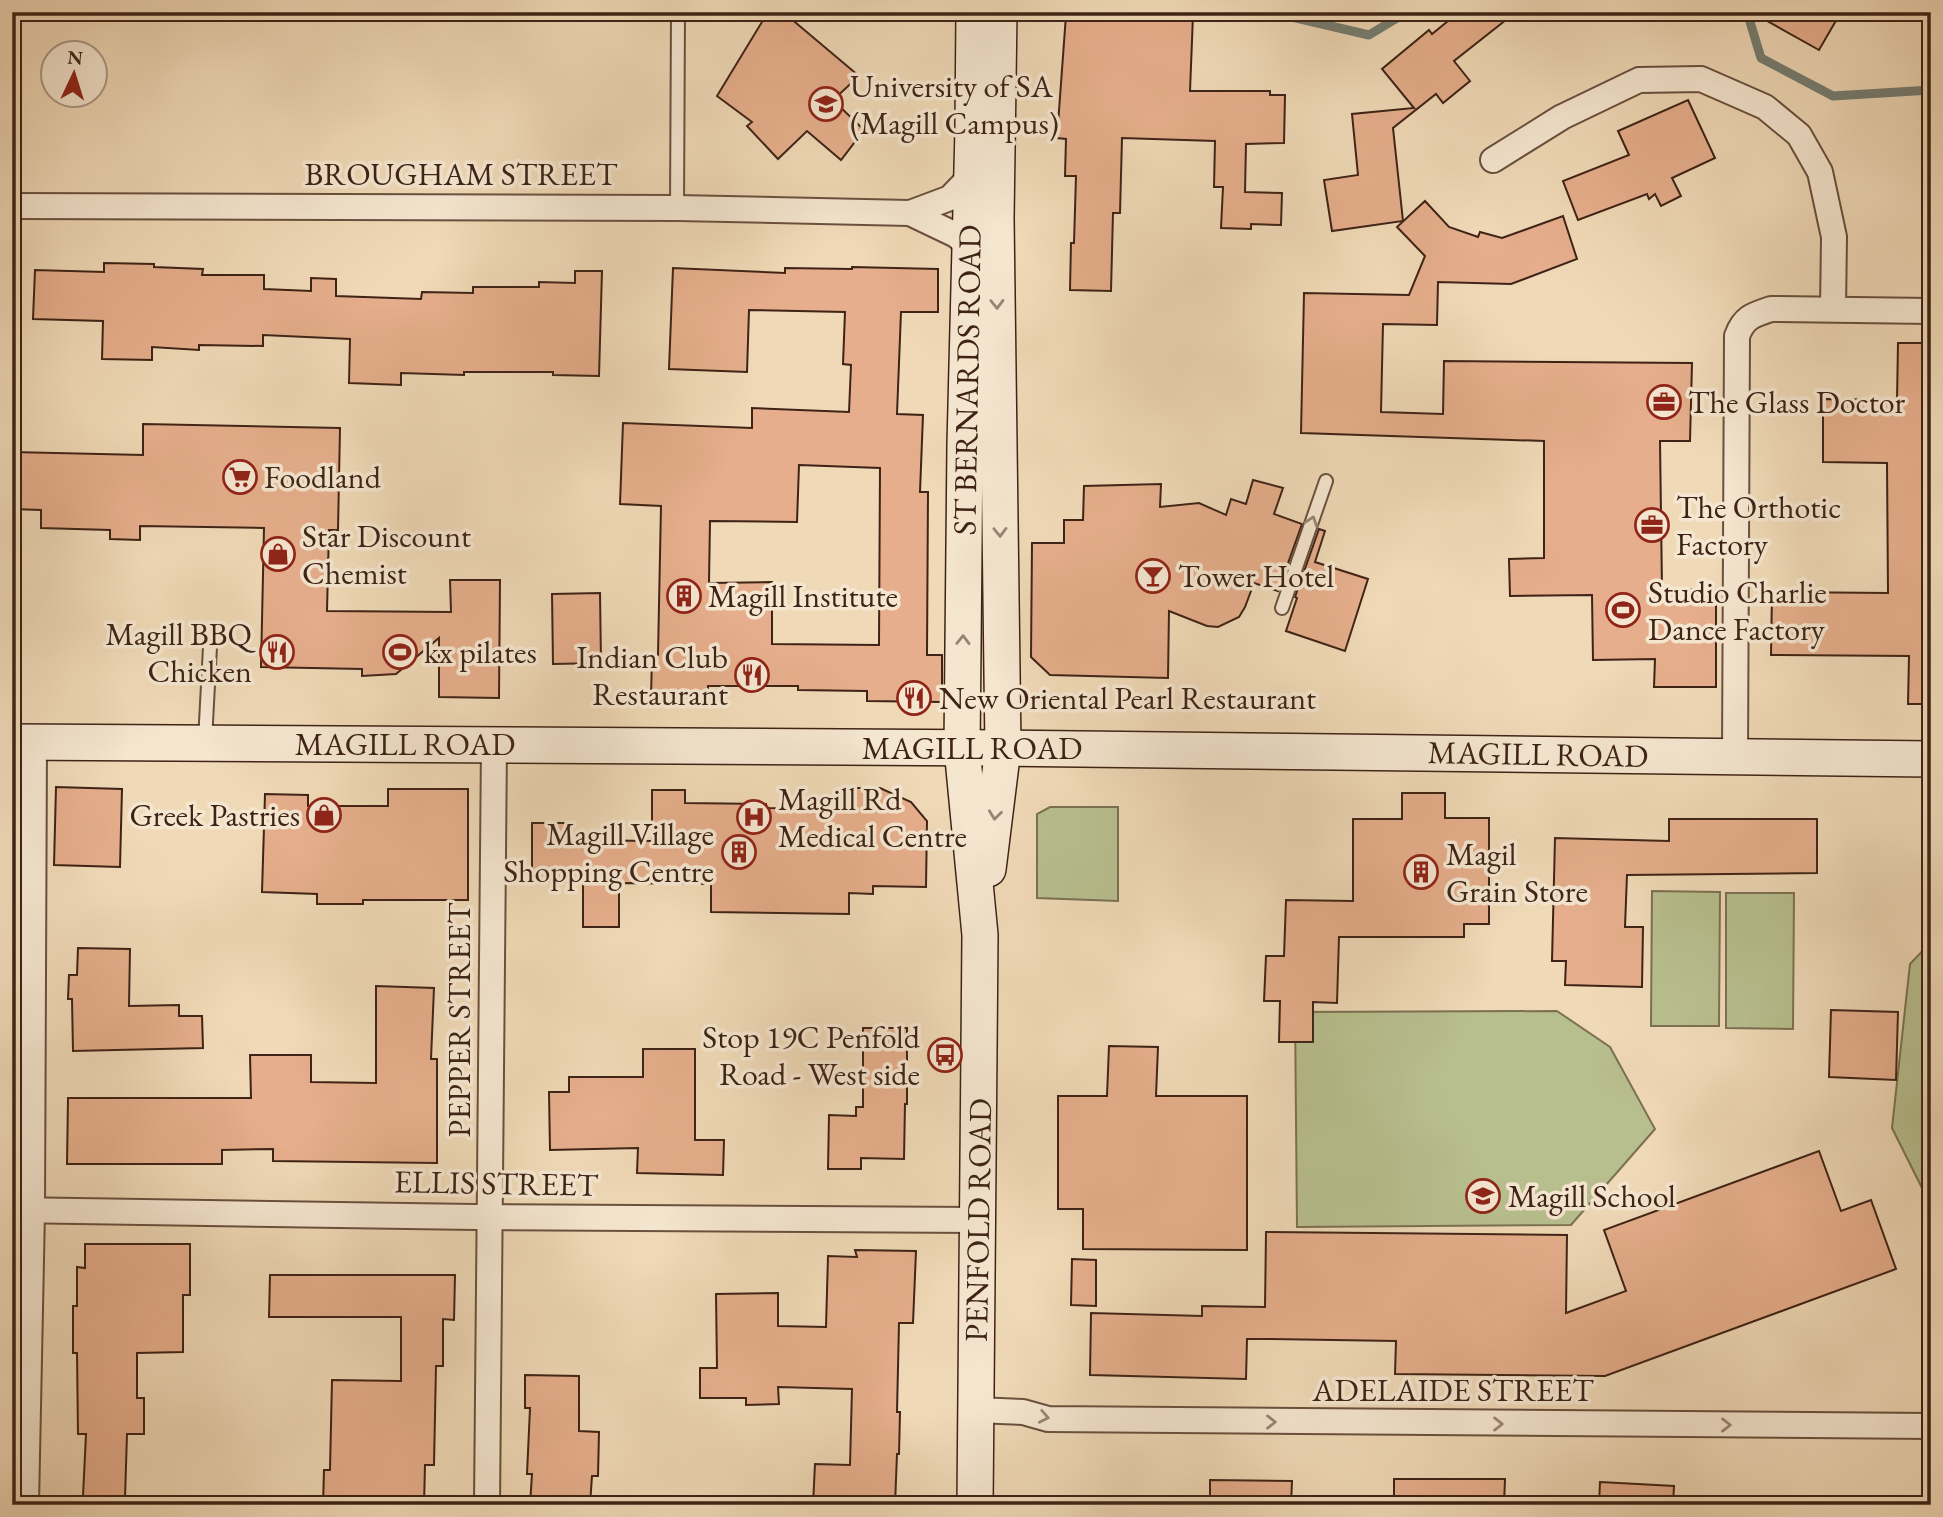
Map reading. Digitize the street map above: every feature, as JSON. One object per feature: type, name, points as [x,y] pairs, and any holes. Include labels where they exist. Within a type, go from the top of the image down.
[{"type":"main road","name":"ST BERNARDS ROAD","points":[[962,748],[974,12]]},
{"type":"main road","name":"ST BERNARDS ROAD","points":[[999,12],[996,231],[1003,748]]},
{"type":"main road","name":"MAGILL ROAD","points":[[23,742],[1003,748],[1931,759]]},
{"type":"main road","name":"PENFOLD ROAD","points":[[962,748],[980,935],[975,1505]]},
{"type":"main road","name":"PENFOLD ROAD","points":[[980,935],[1003,748]]},
{"type":"street","points":[[1493,160],[1562,117],[1639,80],[1701,79],[1765,107],[1799,135],[1819,172],[1834,237],[1833,309]]},
{"type":"street","name":"BROUGHAM STREET","points":[[12,206],[677,208],[910,213],[950,198],[972,175]]},
{"type":"street","name":"BROUGHAM STREET","points":[[910,213],[956,235],[970,247]]},
{"type":"street","points":[[1735,757],[1737,336],[1742,324],[1755,314],[1771,309],[1931,311]]},
{"type":"street","points":[[23,742],[34,785],[22,1210],[26,1505]]},
{"type":"street","name":"PEPPER STREET","points":[[487,1505],[494,745]]},
{"type":"street","name":"ELLIS STREET","points":[[22,1210],[979,1220]]},
{"type":"street","name":"ADELAIDE STREET","points":[[976,1410],[1023,1412],[1048,1419],[1931,1426]]},
{"type":"lane","points":[[677,208],[678,12]]},
{"type":"lane","points":[[1282,608],[1326,481]]},
{"type":"lane","points":[[205,743],[211,647]]},
{"type":"green space","points":[[1050,807],[1118,807],[1118,901],[1037,898],[1037,814]]},
{"type":"green space","points":[[1652,891],[1720,892],[1719,1026],[1651,1026]]},
{"type":"green space","points":[[1726,893],[1794,893],[1793,1029],[1726,1028]]},
{"type":"green space","points":[[1931,942],[1931,1206],[1892,1128],[1910,964]]},
{"type":"green space","points":[[1557,1011],[1610,1047],[1655,1129],[1571,1225],[1297,1227],[1295,1012]]},
{"type":"building","points":[[768,12],[783,12],[859,76],[833,100],[864,130],[841,160],[807,131],[778,159],[747,126],[752,122],[717,96]]},
{"type":"building","points":[[1139,12],[1190,12],[1190,15],[1193,15],[1190,91],[1270,91],[1270,95],[1285,95],[1284,143],[1246,144],[1245,192],[1282,193],[1281,225],[1251,224],[1251,229],[1221,228],[1223,187],[1214,187],[1215,141],[1122,138],[1120,213],[1113,213],[1111,291],[1070,290],[1076,176],[1065,176],[1066,139],[1057,138],[1066,15],[1138,19]]},
{"type":"building","points":[[1459,12],[1516,12],[1454,61],[1470,81],[1443,103],[1436,94],[1393,128],[1403,221],[1332,231],[1324,180],[1358,175],[1352,114],[1414,108],[1382,69],[1429,30],[1432,34]]},
{"type":"building","points":[[1751,12],[1841,12],[1819,50]]},
{"type":"building","points":[[1688,100],[1715,158],[1672,178],[1681,196],[1661,206],[1655,194],[1649,199],[1647,194],[1578,220],[1563,181],[1629,155],[1618,131]]},
{"type":"building","points":[[1425,201],[1449,227],[1478,237],[1480,232],[1502,238],[1563,216],[1577,259],[1511,284],[1438,282],[1437,325],[1383,324],[1381,412],[1443,414],[1444,361],[1692,363],[1690,441],[1660,441],[1662,589],[1716,590],[1716,687],[1654,687],[1655,659],[1593,660],[1592,595],[1510,596],[1509,559],[1544,558],[1544,441],[1301,433],[1304,293],[1409,295],[1425,256],[1397,227]]},
{"type":"building","points":[[104,263],[203,269],[202,275],[264,275],[264,289],[311,291],[311,278],[336,279],[336,296],[421,299],[422,292],[473,293],[473,287],[539,287],[539,282],[575,283],[575,271],[602,271],[599,376],[553,375],[553,372],[464,372],[464,375],[401,373],[401,385],[349,383],[350,339],[263,335],[263,346],[199,345],[199,350],[152,347],[152,360],[102,359],[103,321],[33,319],[35,270],[104,272]]},
{"type":"building","points":[[673,268],[785,273],[785,268],[938,269],[938,312],[901,312],[897,414],[923,415],[920,492],[928,492],[927,655],[942,655],[942,702],[867,701],[867,691],[798,690],[798,686],[708,686],[708,698],[651,697],[652,656],[658,655],[661,506],[620,504],[623,423],[752,428],[752,408],[849,412],[851,365],[843,364],[845,312],[749,310],[747,372],[669,369]],"holes":[[[799,465],[880,468],[879,645],[772,644],[772,582],[709,583],[710,521],[797,522]]]},
{"type":"building","points":[[1898,343],[1931,343],[1931,704],[1908,704],[1909,656],[1771,655],[1772,592],[1888,593],[1887,463],[1823,462],[1823,399],[1897,400]]},
{"type":"building","points":[[143,424],[340,428],[338,530],[329,530],[327,611],[451,612],[450,580],[500,580],[499,698],[439,697],[439,638],[396,674],[362,676],[362,669],[261,667],[264,528],[140,526],[140,540],[110,539],[110,530],[41,528],[41,510],[12,509],[12,452],[143,455]]},
{"type":"building","name":"Tower Hotel","points":[[1253,480],[1283,488],[1274,514],[1302,524],[1278,591],[1254,583],[1239,617],[1218,627],[1207,626],[1169,611],[1168,678],[1050,675],[1031,657],[1032,543],[1064,543],[1064,520],[1083,520],[1084,486],[1161,484],[1160,507],[1199,503],[1226,515],[1231,499],[1246,504]]},
{"type":"building","points":[[1319,529],[1325,531],[1315,562],[1368,579],[1345,651],[1286,631]]},
{"type":"building","points":[[600,593],[601,663],[553,664],[552,594]]},
{"type":"building","points":[[56,787],[122,789],[120,867],[54,865]]},
{"type":"building","points":[[855,788],[880,788],[911,802],[927,821],[926,887],[873,886],[873,894],[849,893],[849,914],[711,912],[711,884],[619,883],[619,927],[583,927],[583,882],[532,882],[532,823],[569,823],[569,840],[652,841],[652,790],[685,790],[685,803],[766,804],[766,808],[855,809]]},
{"type":"building","points":[[388,789],[468,789],[468,900],[363,900],[363,904],[317,904],[317,894],[262,892],[265,794],[308,795],[308,806],[388,806]]},
{"type":"building","name":"Magil Grain Store","points":[[1402,793],[1445,793],[1445,818],[1489,818],[1489,924],[1464,924],[1464,937],[1339,937],[1337,1003],[1313,1002],[1313,1042],[1279,1042],[1280,1001],[1264,1001],[1266,956],[1284,956],[1286,900],[1353,901],[1353,819],[1402,819]]},
{"type":"building","points":[[1669,819],[1817,819],[1817,873],[1627,875],[1625,927],[1643,927],[1642,987],[1565,985],[1566,961],[1552,961],[1555,838],[1669,841]]},
{"type":"building","points":[[78,948],[130,949],[129,1006],[179,1005],[179,1016],[202,1016],[203,1048],[73,1051],[72,999],[68,999],[69,975],[77,975]]},
{"type":"building","points":[[376,986],[434,988],[431,1059],[437,1059],[437,1163],[273,1161],[273,1149],[222,1150],[222,1164],[67,1164],[68,1098],[251,1098],[250,1055],[311,1055],[311,1082],[376,1083]]},
{"type":"building","points":[[1831,1010],[1898,1012],[1896,1080],[1829,1077]]},
{"type":"building","points":[[863,1028],[907,1028],[904,1159],[861,1158],[861,1169],[828,1169],[829,1115],[856,1116],[856,1107],[863,1107]]},
{"type":"building","points":[[1109,1046],[1158,1047],[1156,1096],[1247,1096],[1247,1250],[1083,1249],[1083,1209],[1058,1209],[1058,1096],[1107,1096]]},
{"type":"building","points":[[643,1049],[695,1049],[695,1140],[724,1140],[723,1175],[637,1173],[638,1148],[550,1150],[549,1092],[569,1092],[569,1077],[643,1077]]},
{"type":"building","points":[[1819,1151],[1841,1211],[1871,1200],[1896,1269],[1605,1376],[1395,1374],[1396,1341],[1271,1339],[1247,1339],[1246,1379],[1090,1375],[1091,1313],[1202,1316],[1202,1306],[1265,1307],[1266,1232],[1567,1235],[1566,1313],[1626,1291],[1604,1230]]},
{"type":"building","points":[[85,1244],[190,1244],[190,1295],[183,1295],[183,1352],[137,1353],[137,1398],[144,1398],[144,1434],[127,1434],[125,1498],[83,1496],[86,1434],[78,1434],[77,1353],[73,1353],[73,1306],[77,1306],[77,1267],[85,1268]]},
{"type":"building","points":[[855,1250],[916,1251],[913,1323],[899,1323],[897,1412],[900,1412],[895,1505],[813,1505],[815,1464],[850,1465],[852,1389],[778,1387],[779,1404],[746,1405],[746,1398],[700,1398],[700,1368],[717,1368],[716,1294],[778,1293],[778,1326],[826,1327],[828,1256],[857,1257]]},
{"type":"building","points":[[1072,1259],[1096,1260],[1096,1306],[1071,1305]]},
{"type":"building","points":[[270,1275],[455,1275],[454,1320],[443,1319],[443,1366],[436,1366],[434,1465],[425,1465],[424,1505],[323,1505],[324,1470],[330,1470],[332,1380],[401,1381],[401,1317],[269,1317]]},
{"type":"building","points":[[525,1375],[579,1376],[579,1431],[599,1432],[598,1476],[592,1476],[590,1505],[530,1505],[532,1474],[527,1474],[530,1408],[525,1408]]},
{"type":"building","points":[[1394,1479],[1505,1479],[1504,1505],[1394,1505]]},
{"type":"building","points":[[1210,1480],[1292,1481],[1291,1505],[1210,1505]]},
{"type":"building","points":[[1600,1482],[1674,1486],[1673,1505],[1599,1505]]},
{"type":"waterway","points":[[1289,12],[1292,17],[1369,35],[1407,12]]},
{"type":"waterway","points":[[1747,12],[1761,58],[1833,96],[1931,90]]},
{"type":"place","name":"University of SA (Magill Campus)","points":[[826,104]]},
{"type":"place","name":"The Glass Doctor","points":[[1664,402]]},
{"type":"place","name":"Foodland","points":[[240,477]]},
{"type":"place","name":"The Orthotic Factory","points":[[1652,525]]},
{"type":"place","name":"Star Discount Chemist","points":[[278,554]]},
{"type":"place","name":"Tower Hotel","points":[[1153,576]]},
{"type":"place","name":"Magill Institute","points":[[684,596]]},
{"type":"place","name":"Studio Charlie Dance Factory","points":[[1623,610]]},
{"type":"place","name":"Magill BBQ Chicken","points":[[277,652]]},
{"type":"place","name":"kx pilates","points":[[400,652]]},
{"type":"place","name":"Indian Club Restaurant","points":[[752,675]]},
{"type":"place","name":"New Oriental Pearl Restaurant","points":[[914,698]]},
{"type":"place","name":"Greek Pastries","points":[[324,815]]},
{"type":"place","name":"Magill Rd Medical Centre","points":[[754,817]]},
{"type":"place","name":"Magill Village Shopping Centre","points":[[739,852]]},
{"type":"place","name":"Magil Grain Store","points":[[1421,872]]},
{"type":"place","name":"Stop 19C Penfold Road - West side","points":[[945,1055]]},
{"type":"place","name":"Magill School","points":[[1483,1196]]}]
